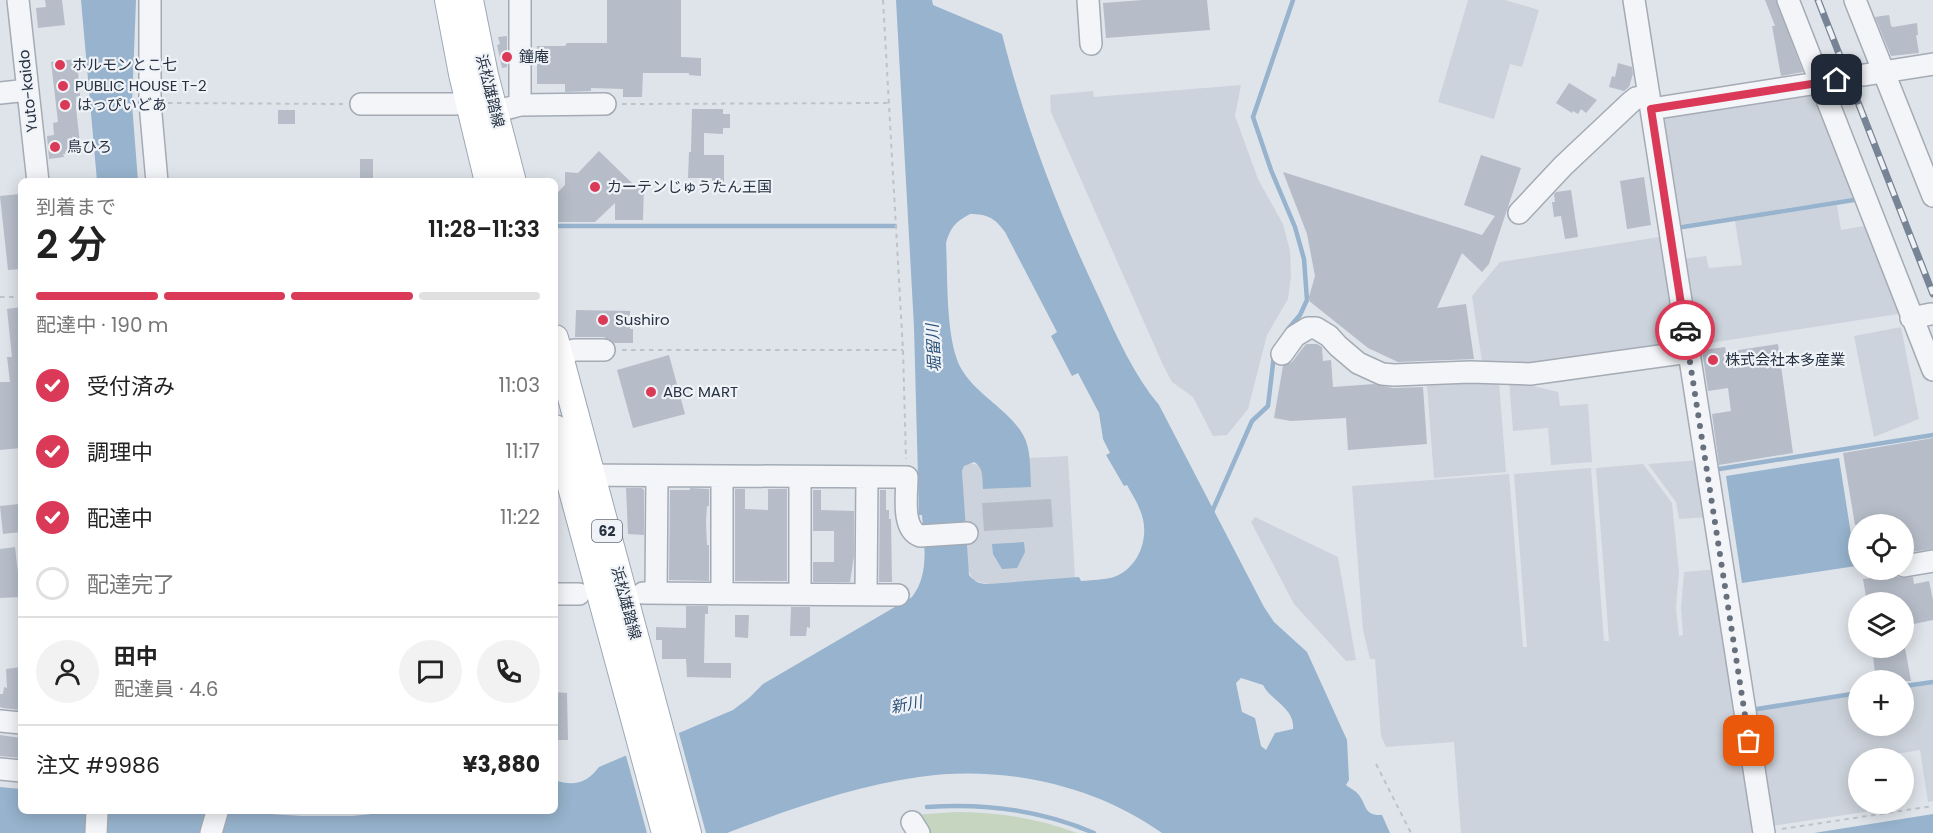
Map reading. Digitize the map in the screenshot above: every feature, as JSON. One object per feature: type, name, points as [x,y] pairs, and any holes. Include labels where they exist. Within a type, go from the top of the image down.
[{"type":"main road","name":"浜松雄踏線","points":[[448,0],[468,100],[487,178]]},
{"type":"main road","name":"浜松雄踏線","points":[[470,0],[494,111],[512,178]]},
{"type":"main road","name":"浜松雄踏線","points":[[558,355],[572,475]]},
{"type":"main road","name":"浜松雄踏線","points":[[558,436],[572,475],[649,729],[688,833]]},
{"type":"main road","name":"浜松雄踏線","points":[[649,729],[665,833]]},
{"type":"street","name":"Yuto-kaido","points":[[18,0],[38,178]]},
{"type":"street","points":[[150,0],[150,103],[157,178]]},
{"type":"street","points":[[520,0],[520,105]]},
{"type":"street","points":[[1088,0],[1091,44]]},
{"type":"street","points":[[1634,0],[1764,833]]},
{"type":"street","points":[[1788,0],[1828,81],[1921,316],[1933,370]]},
{"type":"street","points":[[1855,0],[1873,73],[1933,196]]},
{"type":"street","points":[[1873,73],[1933,64]]},
{"type":"street","points":[[1519,213],[1563,166],[1631,102],[1650,102],[1828,81]]},
{"type":"street","points":[[0,93],[28,90]]},
{"type":"street","points":[[361,104],[454,104],[468,100]]},
{"type":"street","points":[[494,111],[520,105],[605,104]]},
{"type":"street","points":[[1282,354],[1294,336],[1308,328],[1316,328],[1329,336],[1358,363],[1382,374],[1395,375],[1470,372],[1530,374],[1689,352]]},
{"type":"street","points":[[558,346],[575,350],[604,350]]},
{"type":"street","points":[[572,475],[907,477],[910,530],[920,536],[967,533]]},
{"type":"street","points":[[657,476],[650,593],[898,595]]},
{"type":"street","points":[[722,476],[722,594]]},
{"type":"street","points":[[800,477],[800,594]]},
{"type":"street","points":[[866,594],[867,477]]},
{"type":"street","points":[[1914,564],[1933,561]]},
{"type":"street","points":[[558,594],[579,594]]},
{"type":"street","points":[[0,721],[18,723]]},
{"type":"street","points":[[0,769],[18,771]]},
{"type":"street","points":[[96,833],[97,814]]},
{"type":"street","points":[[211,833],[216,814]]},
{"type":"path","points":[[883,0],[903,350],[907,477]]},
{"type":"path","points":[[150,103],[361,104]]},
{"type":"path","points":[[605,104],[890,103]]},
{"type":"path","points":[[0,297],[18,297]]},
{"type":"path","points":[[604,350],[903,350]]},
{"type":"path","points":[[1376,764],[1411,833]]},
{"type":"path","points":[[1764,833],[1933,806]]},
{"type":"shaded area","points":[[1468,0],[1505,0],[1539,10],[1522,67],[1510,64],[1494,119],[1438,102]]},
{"type":"shaded area","points":[[1241,85],[1235,116],[1258,179],[1283,224],[1290,251],[1291,276],[1288,299],[1267,335],[1248,409],[1227,435],[1213,436],[1193,397],[1172,382],[1163,365],[1051,112],[1050,95],[1093,91],[1094,97]]},
{"type":"shaded area","points":[[1818,91],[1859,197],[1678,225],[1661,115]]},
{"type":"shaded area","points":[[1837,205],[1841,230],[1870,225],[1905,313],[1696,345],[1683,259],[1706,256],[1709,268],[1742,265],[1735,221]]},
{"type":"shaded area","points":[[1666,236],[1684,348],[1593,360],[1483,368],[1472,296],[1500,262]]},
{"type":"shaded area","points":[[1901,327],[1919,419],[1874,437],[1854,336]]},
{"type":"shaded area","points":[[1509,380],[1558,392],[1560,406],[1588,404],[1592,462],[1551,465],[1548,428],[1513,431]]},
{"type":"shaded area","points":[[1499,381],[1506,472],[1434,478],[1427,386]]},
{"type":"shaded area","points":[[1068,456],[1075,578],[988,584],[974,581],[967,568],[962,471],[964,466],[969,463],[979,465],[982,469],[983,489],[1030,487],[1029,458]]},
{"type":"shaded area","points":[[1701,460],[1710,517],[1679,519],[1676,502],[1648,464]]},
{"type":"shaded area","points":[[1643,464],[1672,503],[1679,572],[1676,608],[1679,636],[1683,635],[1681,608],[1684,572],[1718,569],[1759,833],[1461,833],[1454,742],[1386,747],[1381,736],[1375,659],[1370,659],[1363,630],[1352,486],[1509,474],[1523,647],[1527,647],[1514,474],[1591,468],[1604,641],[1609,641],[1596,468]]},
{"type":"shaded area","points":[[1255,517],[1338,557],[1356,660],[1346,661],[1294,604],[1251,522]]},
{"type":"shaded area","points":[[1933,683],[1933,801],[1928,802],[1920,750],[1914,751],[1914,748],[1848,748],[1848,814],[1851,814],[1771,826],[1753,711],[1848,697],[1848,736],[1914,736],[1914,686]]},
{"type":"green space","points":[[955,812],[1017,817],[1047,823],[1077,833],[925,833],[913,815]]},
{"type":"water","points":[[81,0],[136,0],[132,104],[138,178],[97,178]]},
{"type":"water","points":[[896,0],[932,0],[933,5],[1002,34],[1021,103],[1045,170],[1071,237],[1120,342],[1142,381],[1159,405],[1264,607],[1274,622],[1307,652],[1347,740],[1349,780],[1346,785],[1357,793],[1368,811],[1382,815],[1390,833],[1162,833],[1106,802],[1045,782],[982,774],[950,774],[870,786],[797,808],[727,833],[0,833],[0,787],[18,789],[18,814],[352,816],[372,814],[558,814],[558,781],[574,783],[585,780],[599,767],[733,710],[763,684],[912,597],[918,588],[924,568],[922,515],[919,515],[914,327]],"holes":[[[970,214],[981,215],[998,223],[1005,232],[1057,332],[1051,336],[1072,376],[1078,373],[1099,413],[1103,439],[1110,453],[1106,455],[1139,507],[1144,530],[1141,549],[1131,566],[1114,577],[1081,581],[1079,577],[982,584],[969,575],[962,471],[964,466],[974,462],[977,464],[982,474],[983,489],[1031,487],[1029,452],[1021,431],[969,380],[962,370],[953,343],[948,309],[946,243],[949,233],[961,219]],[[1241,678],[1263,685],[1286,710],[1293,722],[1293,729],[1275,733],[1266,750],[1261,746],[1255,718],[1242,712],[1236,683]]]},
{"type":"water","points":[[1839,458],[1848,515],[1848,567],[1742,583],[1726,476]]},
{"type":"water","points":[[1024,542],[1025,552],[1017,568],[1002,569],[993,554],[992,544]]},
{"type":"water","points":[[1933,814],[1933,833],[1814,833]]},
{"type":"pier","points":[[678,730],[706,833],[647,833],[625,752]]},
{"type":"building","points":[[45,0],[62,0],[65,25],[38,28],[36,8],[46,7]]},
{"type":"building","points":[[607,0],[681,0],[681,57],[701,58],[701,76],[689,75],[689,73],[643,73],[642,97],[623,97],[623,89],[591,88],[591,91],[565,92],[565,84],[537,84],[537,46],[607,43]]},
{"type":"building","points":[[1143,0],[1207,0],[1210,30],[1106,38],[1103,3]]},
{"type":"building","points":[[1765,0],[1776,0],[1803,72],[1781,76],[1772,26],[1775,26]]},
{"type":"building","points":[[1889,15],[1893,27],[1917,23],[1919,53],[1891,56],[1875,17]]},
{"type":"building","points":[[507,36],[507,67],[502,68],[497,45],[500,44],[498,37]]},
{"type":"building","points":[[77,59],[80,96],[76,97],[76,108],[81,152],[63,154],[64,157],[49,159],[47,136],[54,135],[53,123],[58,122],[51,62]]},
{"type":"building","points":[[1618,63],[1632,67],[1633,74],[1629,87],[1624,91],[1609,87],[1612,76],[1615,77]]},
{"type":"building","points":[[1569,83],[1597,100],[1586,113],[1581,109],[1578,114],[1573,111],[1572,113],[1556,103]]},
{"type":"building","points":[[692,109],[723,109],[723,114],[730,114],[730,128],[723,128],[723,134],[704,133],[704,155],[724,155],[724,183],[712,183],[712,178],[688,178]]},
{"type":"building","points":[[278,110],[295,110],[295,124],[278,124]]},
{"type":"building","name":"カーテンじゅうたん王国","points":[[599,151],[634,185],[644,185],[643,220],[615,220],[615,203],[595,222],[558,222],[558,192],[565,185],[565,172],[578,173]]},
{"type":"building","points":[[1481,155],[1521,168],[1489,264],[1482,272],[1462,253],[1437,308],[1466,304],[1474,359],[1398,362],[1368,348],[1308,300],[1315,276],[1307,234],[1283,172],[1482,235],[1495,216],[1464,205]]},
{"type":"building","points":[[360,159],[373,159],[373,178],[360,178]]},
{"type":"building","points":[[1644,177],[1651,225],[1627,229],[1620,181]]},
{"type":"building","points":[[1571,190],[1578,237],[1565,239],[1561,216],[1554,217],[1552,202],[1555,202],[1556,192]]},
{"type":"building","points":[[18,194],[18,269],[8,270],[0,196]]},
{"type":"building","points":[[18,307],[18,448],[0,450],[0,382],[10,382],[7,357],[12,357],[7,309]]},
{"type":"building","name":"Sushiro","points":[[576,310],[630,311],[633,343],[614,343],[604,337],[575,337]]},
{"type":"building","points":[[1306,344],[1317,344],[1322,347],[1323,361],[1331,360],[1333,387],[1374,384],[1393,388],[1423,387],[1427,444],[1348,450],[1346,418],[1291,421],[1274,418],[1283,366],[1292,362]]},
{"type":"building","points":[[1778,344],[1793,453],[1719,465],[1712,414],[1731,411],[1728,388],[1708,391],[1702,350],[1725,347],[1726,352]]},
{"type":"building","name":"ABC MART","points":[[669,355],[685,414],[633,428],[617,370]]},
{"type":"building","points":[[1933,438],[1933,549],[1914,552],[1914,514],[1853,514],[1843,453]]},
{"type":"building","points":[[626,488],[644,490],[644,535],[628,534]]},
{"type":"building","points":[[690,488],[709,489],[706,522],[707,545],[709,545],[709,581],[669,580],[670,490],[690,490]]},
{"type":"building","points":[[735,489],[745,489],[745,509],[768,510],[768,489],[787,489],[787,581],[735,581]]},
{"type":"building","points":[[813,490],[821,490],[821,510],[854,511],[854,556],[850,582],[813,582],[813,562],[834,562],[834,531],[813,531]]},
{"type":"building","points":[[880,490],[886,490],[886,510],[889,510],[889,519],[891,519],[892,582],[879,582]]},
{"type":"building","points":[[1051,499],[1053,527],[984,531],[982,503]]},
{"type":"building","points":[[18,504],[18,532],[3,534],[0,506]]},
{"type":"building","points":[[15,547],[18,597],[0,598],[0,549]]},
{"type":"building","points":[[1863,580],[1913,580],[1914,584],[1929,581],[1933,600],[1933,620],[1914,624],[1914,592],[1865,592]]},
{"type":"building","points":[[686,606],[708,606],[708,614],[705,614],[704,663],[731,663],[731,678],[687,677],[686,659],[662,659],[662,640],[656,640],[656,627],[686,628]]},
{"type":"building","points":[[791,607],[810,607],[810,628],[807,627],[806,636],[790,636]]},
{"type":"building","points":[[735,615],[749,615],[748,638],[735,637]]},
{"type":"building","points":[[1873,658],[1907,658],[1909,670],[1875,670]]},
{"type":"building","points":[[18,667],[18,710],[0,707],[0,694],[3,694],[4,687],[7,688],[6,669]]},
{"type":"building","points":[[558,692],[567,693],[568,740],[558,740]]},
{"type":"building","points":[[0,735],[18,738],[18,758],[0,756]]},
{"type":"waterway","points":[[1288,329],[1300,315],[1307,300],[1304,259],[1295,227],[1271,170],[1253,117],[1293,0]]},
{"type":"waterway","points":[[1676,228],[1860,199]]},
{"type":"waterway","points":[[558,226],[895,226]]},
{"type":"waterway","points":[[1211,514],[1252,421],[1268,406],[1274,355]]},
{"type":"waterway","points":[[1713,470],[1933,435]]},
{"type":"waterway","points":[[1914,685],[1933,682]]},
{"type":"waterway","points":[[1751,710],[1848,695]]},
{"type":"waterway","points":[[927,807],[970,806],[1012,810],[1054,819],[1094,833]]},
{"type":"railway","points":[[1818,0],[1933,294]]},
{"type":"way so far","points":[[1685,330],[1749,741]]},
{"type":"place","name":"鐘庵","points":[[507,57]]},
{"type":"place","name":"ホルモンとこ七","points":[[60,65]]},
{"type":"place","name":"PUBLIC HOUSE T-2","points":[[63,86]]},
{"type":"place","name":"はっぴいどあ","points":[[65,105]]},
{"type":"place","name":"鳥ひろ","points":[[55,147]]},
{"type":"place","name":"カーテンじゅうたん王国","points":[[595,187]]},
{"type":"place","name":"Sushiro","points":[[603,320]]},
{"type":"place","name":"株式会社本多産業","points":[[1713,360]]},
{"type":"place","name":"ABC MART","points":[[651,392]]},
{"type":"route","points":[[1685,330],[1651,109],[1837,80]]},
{"type":"water label","name":"堀留川","points":[[933,348]]},
{"type":"water label","name":"新川","points":[[906,704]]}]
